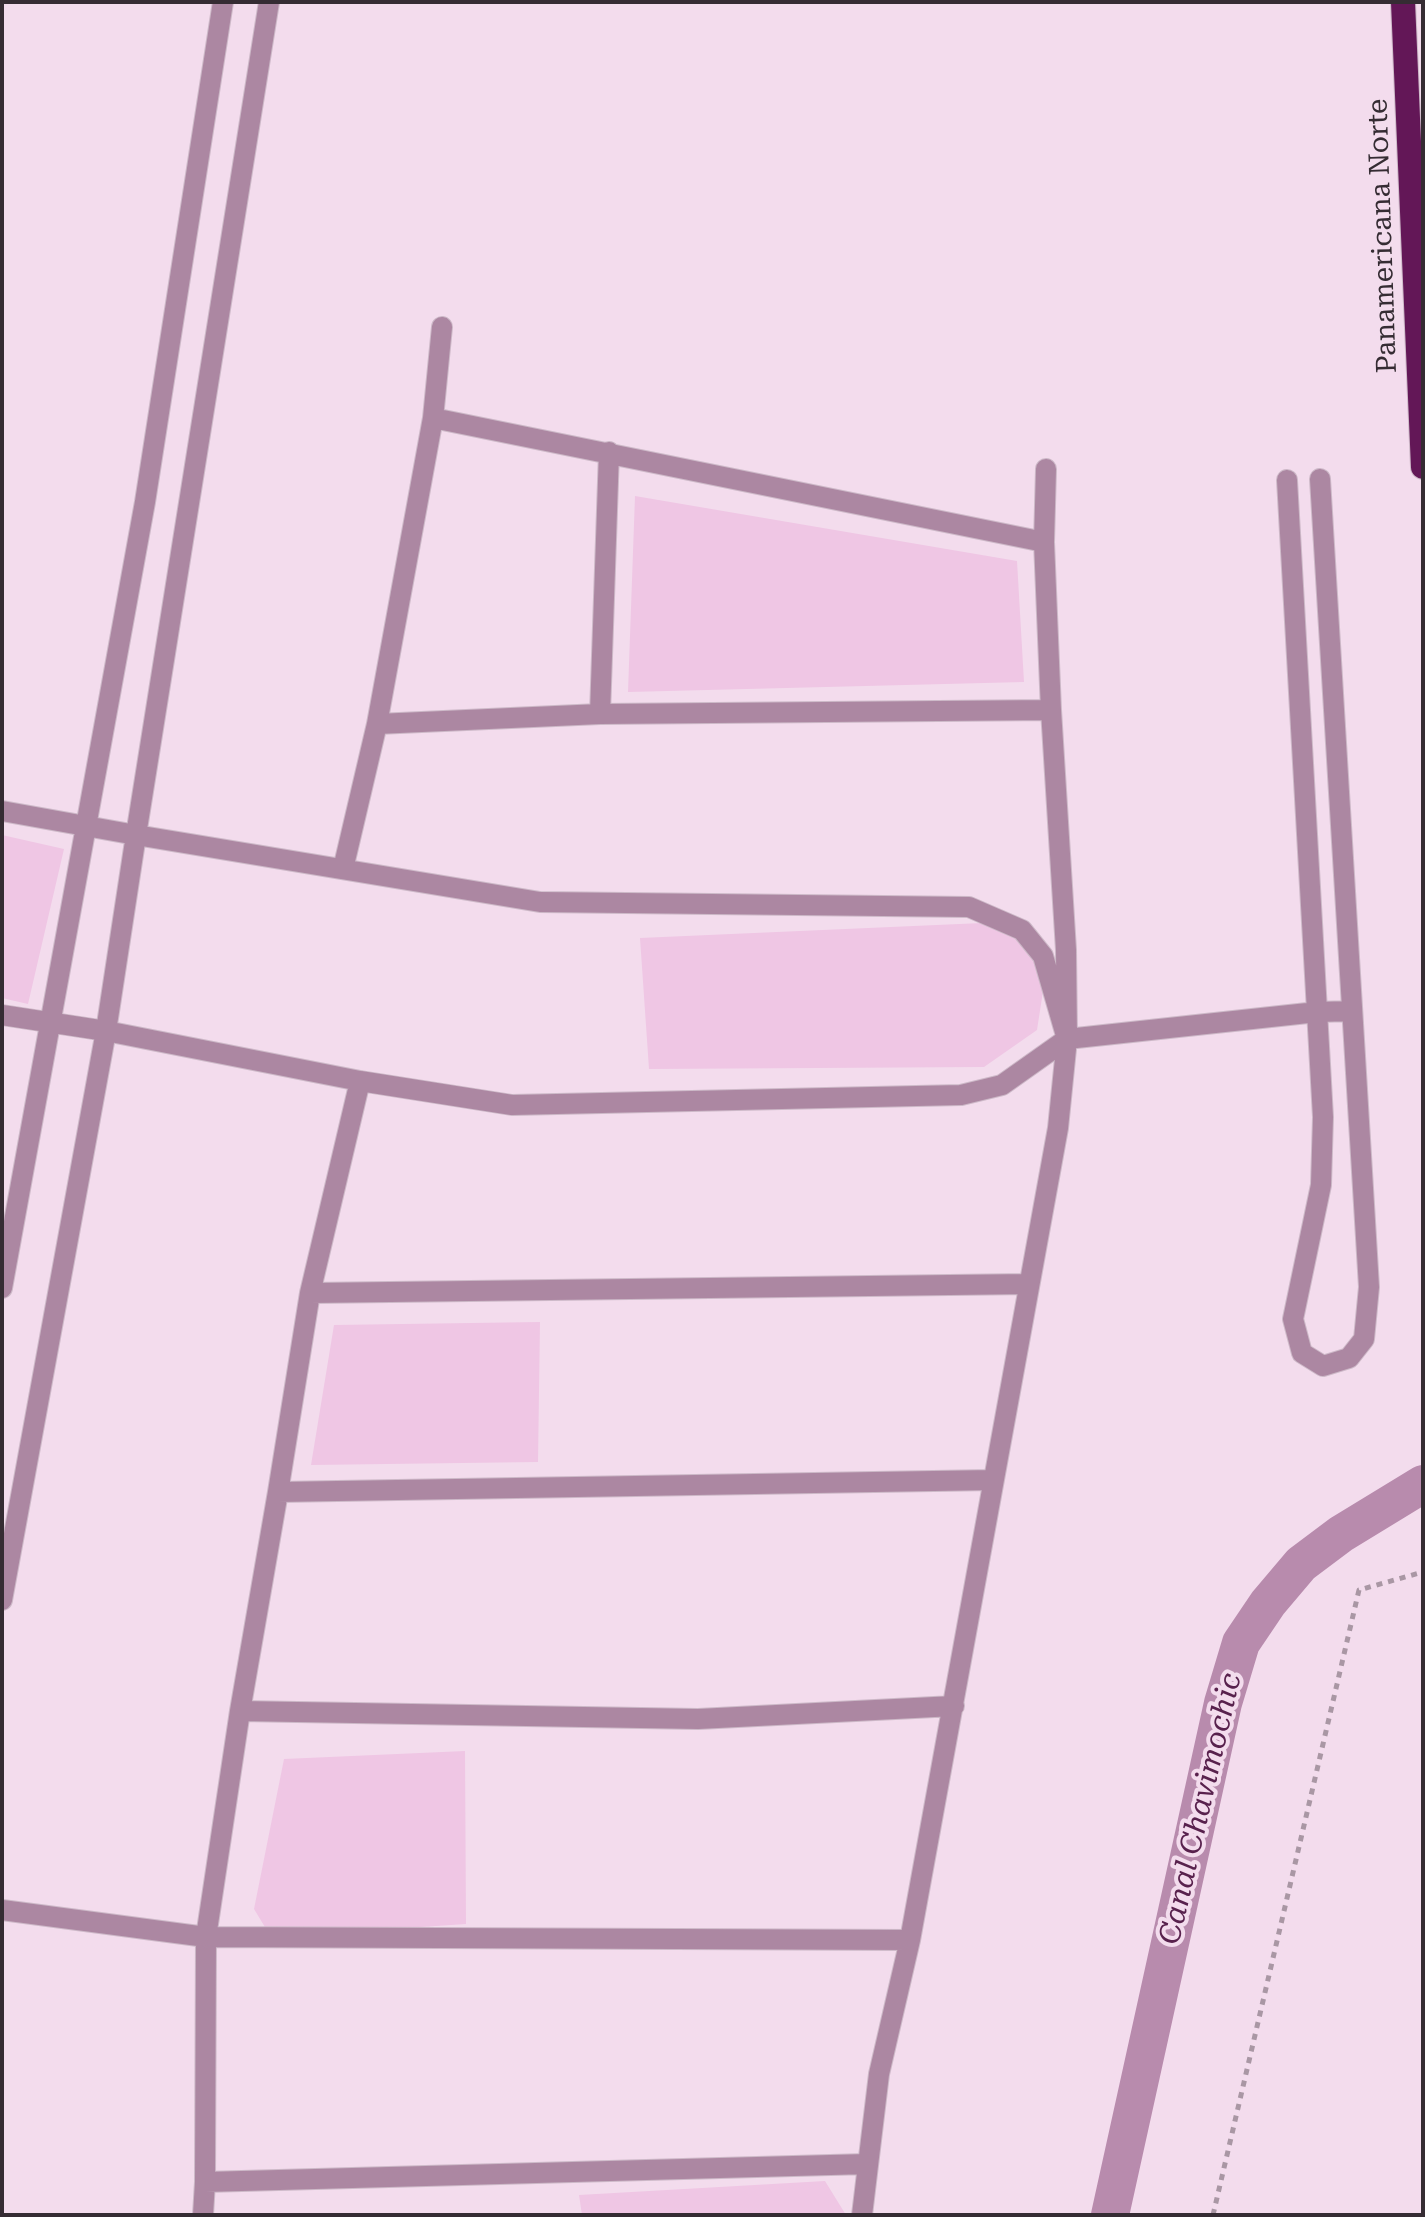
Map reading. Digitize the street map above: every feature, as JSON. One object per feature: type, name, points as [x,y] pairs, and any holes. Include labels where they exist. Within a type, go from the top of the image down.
[{"type":"highway","name":"Panamericana Norte","points":[[1403,2],[1423,467]]},
{"type":"street","points":[[2,1288],[145,502],[223,2]]},
{"type":"street","points":[[2,1600],[106,1031],[269,2]]},
{"type":"street","points":[[343,869],[377,724],[433,418],[442,327]]},
{"type":"street","points":[[433,418],[1044,542]]},
{"type":"street","points":[[600,714],[609,452]]},
{"type":"street","points":[[862,2215],[879,2074],[910,1940],[1058,1128],[1067,1039],[1066,950],[1044,542],[1046,469]]},
{"type":"street","points":[[1287,480],[1323,1117],[1321,1185],[1293,1319],[1302,1353],[1323,1366],[1349,1358],[1364,1339],[1369,1287],[1320,479]]},
{"type":"street","points":[[377,724],[600,714],[1051,710]]},
{"type":"street","points":[[2,811],[540,902],[969,907],[1022,930],[1043,956],[1067,1039]]},
{"type":"street","points":[[2,1015],[106,1031],[360,1081],[512,1105],[961,1095],[1002,1085],[1067,1039],[1317,1012],[1352,1011]]},
{"type":"street","points":[[203,2215],[206,1937],[240,1711],[310,1293],[360,1081]]},
{"type":"street","points":[[310,1293],[1029,1284]]},
{"type":"street","points":[[278,1492],[993,1480]]},
{"type":"street","points":[[240,1711],[698,1719],[954,1706]]},
{"type":"street","points":[[2,1910],[206,1937],[910,1940]]},
{"type":"street","points":[[205,2182],[867,2164]]},
{"type":"path","points":[[1213,2215],[1359,1590],[1423,1572]]},
{"type":"shaded area","points":[[635,496],[1017,561],[1024,682],[628,692]]},
{"type":"shaded area","points":[[2,835],[64,849],[28,1004],[2,998]]},
{"type":"shaded area","points":[[1005,922],[1046,972],[1037,1030],[984,1067],[649,1069],[640,938]]},
{"type":"shaded area","points":[[540,1322],[538,1462],[311,1465],[334,1325]]},
{"type":"shaded area","points":[[465,1751],[466,1924],[271,1937],[254,1909],[284,1759]]},
{"type":"shaded area","points":[[825,2181],[846,2215],[582,2215],[579,2195]]},
{"type":"waterway","name":"Canal Chavimochic","points":[[1110,2215],[1223,1703],[1241,1643],[1268,1603],[1301,1564],[1341,1534],[1423,1484]]}]
